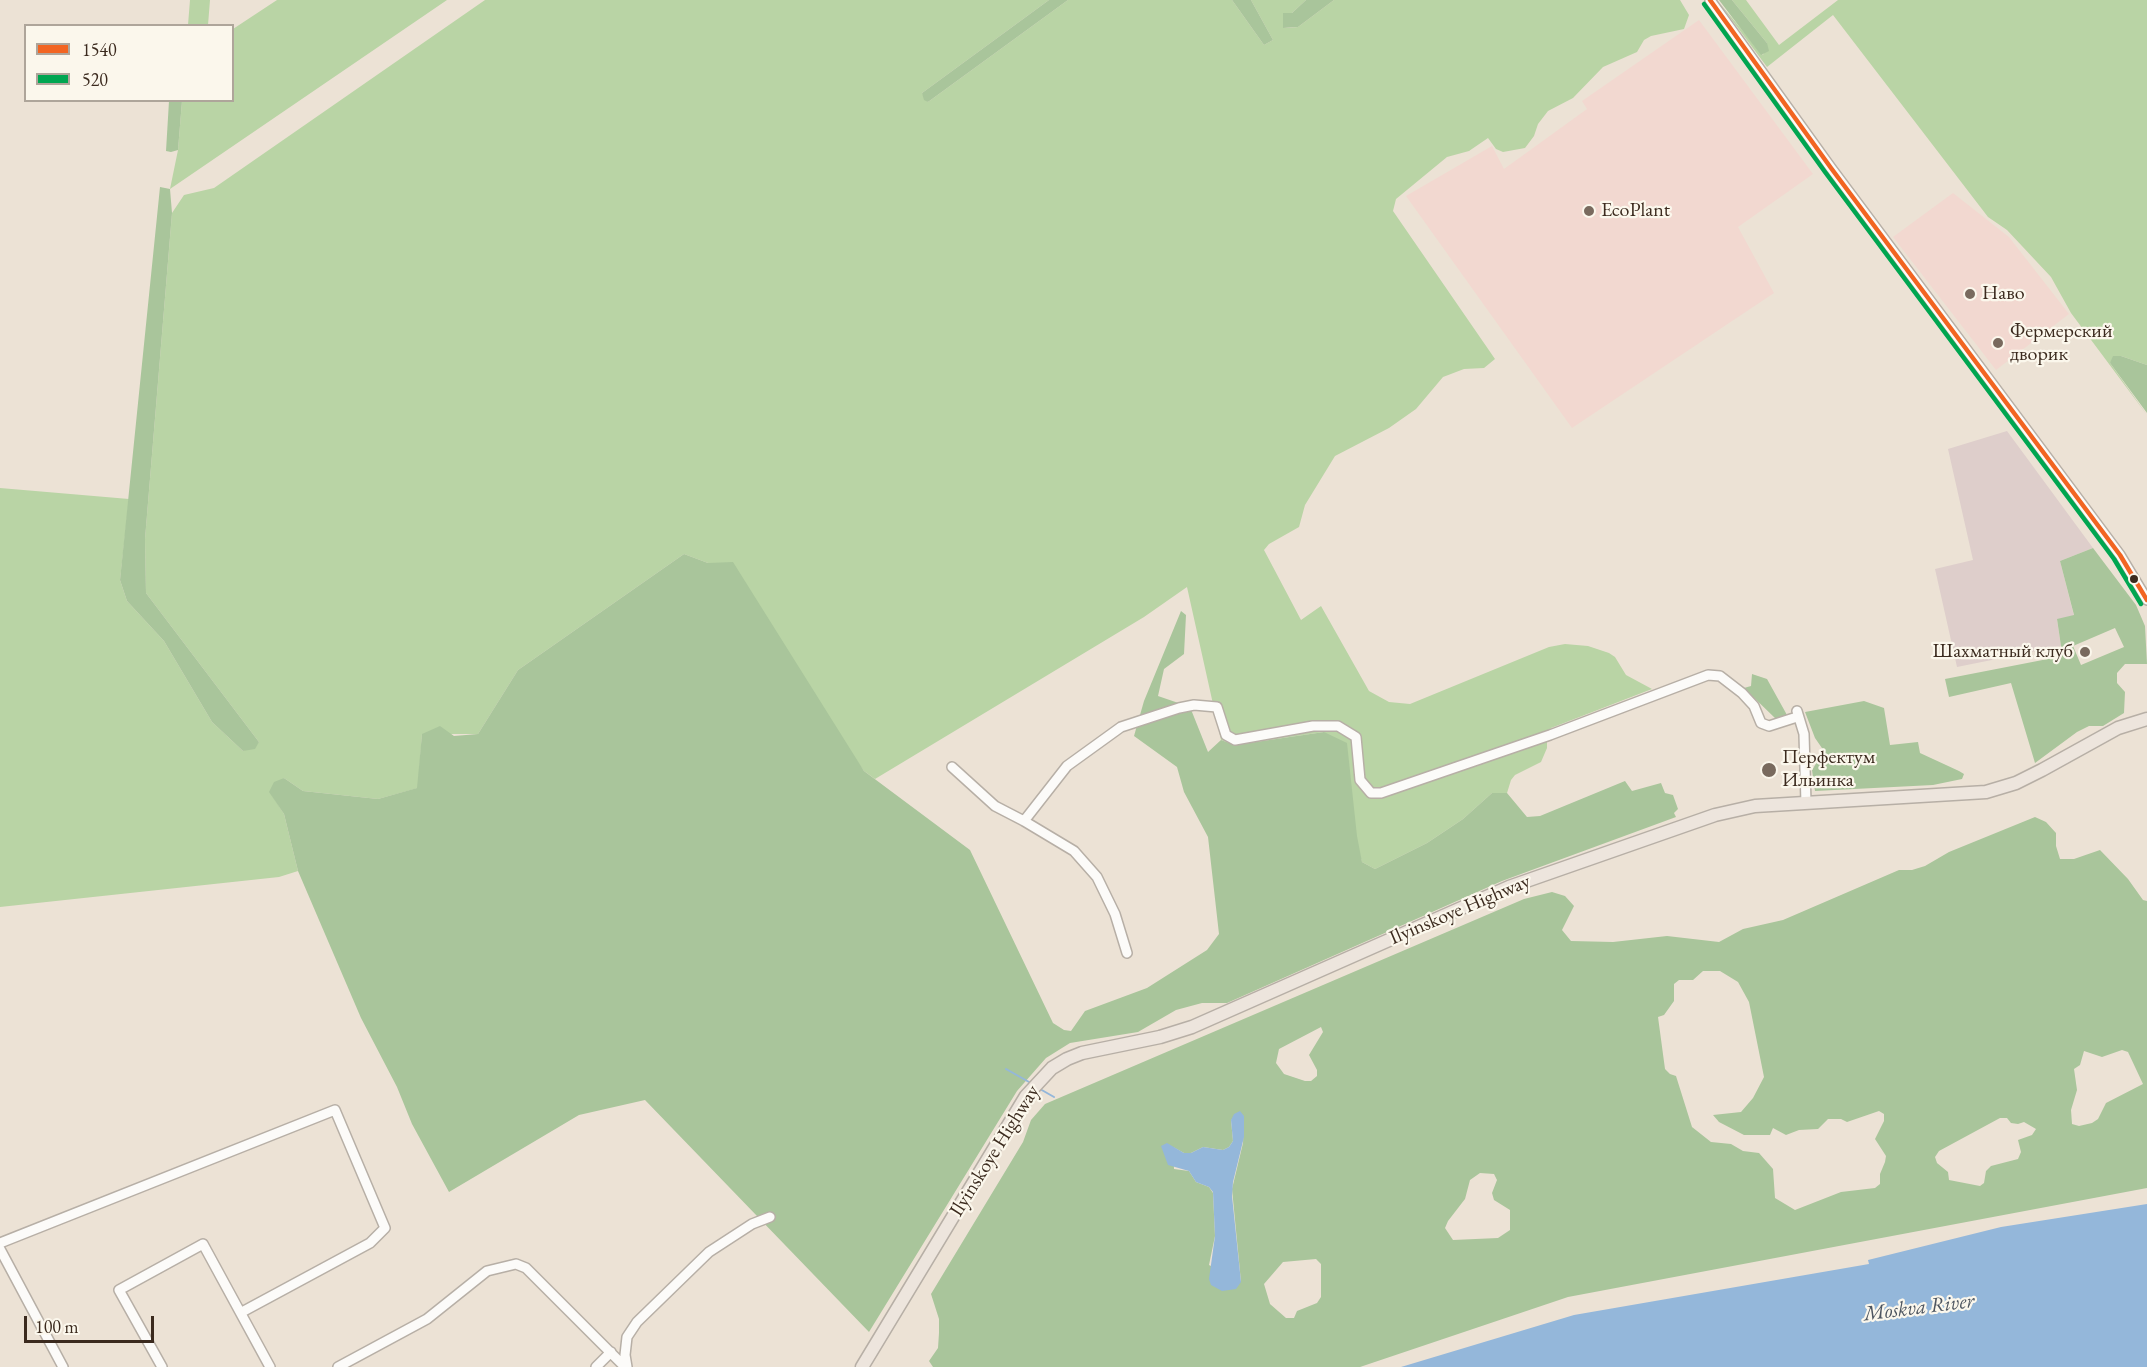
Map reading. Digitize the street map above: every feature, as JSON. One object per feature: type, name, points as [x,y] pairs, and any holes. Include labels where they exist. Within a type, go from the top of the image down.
[{"type":"main road","name":"Ilyinskoye Highway","points":[[862,1367],[1026,1096],[1052,1068],[1067,1059],[1082,1053],[1161,1037],[1192,1027],[1509,887],[1705,818],[1755,806],[1986,792],[2042,770],[2118,728],[2147,719]]},
{"type":"street","points":[[1710,0],[1831,168],[2120,555],[2147,600]]},
{"type":"street","points":[[1024,821],[1067,766],[1121,727],[1179,708],[1194,705],[1217,707],[1226,735],[1235,740],[1313,726],[1338,726],[1356,736],[1360,780],[1371,793],[1381,793],[1550,735],[1708,675],[1720,676],[1742,693],[1754,706],[1761,723],[1769,726],[1797,714],[1804,734],[1806,803]]},
{"type":"street","points":[[952,767],[995,806],[1074,851],[1097,877],[1115,914],[1127,953]]},
{"type":"street","points":[[0,1243],[335,1110],[385,1228],[370,1243],[242,1312]]},
{"type":"street","points":[[626,1367],[627,1337],[638,1322],[709,1251],[752,1224],[770,1217]]},
{"type":"street","points":[[162,1367],[119,1290],[203,1244],[270,1367]]},
{"type":"street","points":[[0,1249],[63,1367]]},
{"type":"street","points":[[338,1367],[427,1319],[487,1271],[516,1264],[526,1268],[626,1367]]},
{"type":"street","points":[[596,1367],[611,1352]]},
{"type":"shaded area","name":"EcoPlant","points":[[1699,20],[1813,174],[1738,227],[1774,293],[1572,428],[1406,196],[1492,146],[1504,169],[1587,109],[1582,101]]},
{"type":"shaded area","points":[[1953,193],[2009,237],[2069,314],[1996,370],[1893,237]]},
{"type":"shaded area","points":[[2007,431],[2093,548],[2060,561],[2074,616],[2057,620],[2061,646],[1957,667],[1935,569],[1973,560],[1948,449]]},
{"type":"green space","points":[[190,0],[210,0],[208,24],[188,24]]},
{"type":"green space","points":[[277,0],[447,0],[170,189],[178,150],[182,102],[234,102],[234,28]]},
{"type":"green space","points":[[485,0],[1049,0],[922,93],[928,102],[1068,0],[1232,0],[1264,45],[1273,40],[1251,0],[1306,0],[1292,13],[1283,28],[1287,28],[1298,27],[1334,0],[1680,0],[1689,15],[1684,29],[1651,36],[1644,40],[1637,52],[1603,67],[1573,98],[1548,111],[1525,148],[1503,152],[1496,149],[1488,138],[1469,151],[1447,157],[1396,199],[1393,211],[1495,359],[1484,368],[1464,369],[1443,377],[1416,409],[1389,428],[1335,456],[1305,505],[1299,527],[1269,544],[1264,550],[1301,620],[1321,606],[1369,691],[1389,702],[1410,704],[1549,647],[1565,644],[1588,646],[1609,653],[1615,657],[1626,675],[1652,689],[1551,728],[1547,734],[1547,748],[1541,762],[1515,775],[1507,793],[1492,793],[1463,819],[1427,843],[1375,869],[1362,862],[1324,732],[1235,745],[1221,740],[1187,587],[1144,617],[875,779],[864,771],[708,563],[684,554],[518,670],[478,734],[422,734],[418,788],[378,799],[303,791],[284,778],[270,792],[284,814],[298,871],[279,877],[0,907],[0,488],[129,499],[120,580],[127,601],[164,641],[212,722],[243,751],[259,742],[146,593],[145,539],[172,213],[184,195],[214,188]]},
{"type":"green space","points":[[1049,0],[1068,0],[928,102],[924,100],[922,93]]},
{"type":"green space","points":[[1232,0],[1251,0],[1273,40],[1264,45]]},
{"type":"green space","points":[[1306,0],[1334,0],[1298,27],[1283,28],[1283,13],[1292,13]]},
{"type":"green space","points":[[1717,0],[1763,55],[1767,43],[1732,0],[1746,0],[1779,45],[1838,0],[2147,0],[2147,365],[2121,356],[2110,363],[2147,415],[2071,313],[2051,277],[2007,230],[1988,217],[1833,15],[1767,67]]},
{"type":"green space","points":[[1719,0],[1732,0],[1767,43],[1769,51],[1761,55]]},
{"type":"green space","points":[[169,102],[182,102],[178,150],[166,151]]},
{"type":"green space","points":[[160,187],[170,189],[172,213],[145,539],[146,593],[259,742],[255,749],[243,751],[212,722],[164,641],[127,601],[120,580]]},
{"type":"green space","points":[[2113,356],[2121,356],[2147,365],[2147,413],[2110,363]]},
{"type":"green space","points":[[2093,548],[2136,605],[2145,626],[2147,664],[2125,664],[2117,673],[2117,683],[2125,692],[2124,713],[2103,726],[2089,726],[2077,732],[2035,763],[2011,683],[1949,697],[1945,679],[2058,657],[2061,646],[2057,619],[2074,615],[2060,561]],"holes":[[[2115,628],[2124,647],[2081,665],[2073,646]]]},
{"type":"green space","points":[[684,554],[708,563],[733,562],[864,771],[970,850],[1053,1023],[1064,1030],[1071,1031],[1085,1011],[1147,988],[1207,950],[1219,934],[1208,837],[1184,792],[1177,767],[1134,736],[1144,701],[1181,611],[1186,615],[1184,654],[1164,669],[1158,696],[1190,707],[1208,752],[1221,740],[1235,745],[1324,732],[1347,743],[1362,862],[1375,869],[1427,843],[1463,819],[1492,793],[1507,793],[1527,817],[1540,816],[1625,781],[1632,791],[1661,783],[1665,793],[1673,795],[1678,809],[1674,813],[1676,817],[1502,881],[1227,1003],[1202,1003],[1176,1010],[1138,1032],[1070,1043],[1046,1058],[1017,1091],[869,1332],[645,1100],[579,1115],[449,1192],[412,1124],[397,1087],[361,1018],[298,871],[284,814],[269,792],[274,782],[284,778],[303,791],[378,799],[417,788],[422,734],[440,726],[454,736],[478,734],[518,670]]},
{"type":"green space","points":[[1752,674],[1767,679],[1787,715],[1776,719],[1744,688],[1751,686]]},
{"type":"green space","points":[[1864,701],[1884,708],[1890,745],[1918,742],[1920,753],[1964,774],[1962,779],[1933,785],[1815,791],[1812,770],[1824,751],[1815,738],[1805,712]]},
{"type":"green space","points":[[2035,817],[2046,822],[2056,833],[2056,846],[2060,859],[2074,859],[2100,850],[2128,879],[2143,900],[2147,901],[2147,1188],[1568,1297],[1360,1367],[933,1367],[929,1361],[938,1348],[939,1333],[939,1319],[931,1294],[1023,1142],[1031,1120],[1045,1104],[1524,899],[1552,892],[1565,896],[1574,906],[1562,930],[1571,941],[1613,942],[1667,936],[1719,942],[1743,929],[1783,920],[1899,870],[1912,870],[1925,866],[1949,852]],"holes":[[[1703,971],[1720,971],[1738,982],[1749,1002],[1764,1077],[1753,1098],[1741,1112],[1713,1115],[1719,1122],[1744,1135],[1770,1135],[1773,1128],[1786,1135],[1799,1130],[1818,1129],[1828,1119],[1841,1119],[1847,1122],[1879,1111],[1884,1114],[1884,1121],[1875,1139],[1886,1156],[1880,1174],[1880,1184],[1875,1188],[1841,1192],[1795,1210],[1775,1198],[1773,1169],[1759,1153],[1743,1151],[1731,1144],[1711,1142],[1692,1127],[1676,1076],[1665,1069],[1658,1017],[1664,1015],[1674,1001],[1674,984],[1679,980],[1693,980]],[[1321,1027],[1323,1032],[1309,1055],[1317,1070],[1317,1076],[1311,1081],[1284,1074],[1276,1063],[1279,1049]],[[2122,1050],[2128,1052],[2143,1084],[2106,1103],[2098,1119],[2092,1123],[2079,1126],[2072,1124],[2071,1110],[2077,1090],[2074,1069],[2080,1065],[2084,1051],[2102,1057]],[[1244,1116],[1243,1143],[1232,1189],[1241,1282],[1209,1265],[1215,1236],[1213,1193],[1209,1187],[1196,1182],[1189,1171],[1174,1169],[1173,1147],[1184,1153],[1191,1153],[1203,1147],[1223,1150],[1233,1141],[1231,1120]],[[2000,1118],[2007,1118],[2011,1123],[2024,1122],[2036,1129],[2032,1135],[2018,1140],[2021,1152],[2018,1159],[1991,1166],[1986,1171],[1984,1183],[1980,1186],[1949,1180],[1948,1172],[1937,1163],[1935,1157],[1939,1151]],[[1480,1173],[1494,1174],[1497,1180],[1492,1193],[1494,1200],[1510,1210],[1510,1230],[1498,1238],[1453,1240],[1445,1228],[1465,1199],[1470,1180]],[[1316,1259],[1321,1264],[1321,1297],[1317,1303],[1297,1311],[1294,1318],[1286,1318],[1270,1304],[1264,1284],[1283,1262]]]},
{"type":"water","points":[[1240,1111],[1244,1116],[1244,1137],[1233,1182],[1232,1196],[1241,1282],[1236,1289],[1222,1291],[1211,1285],[1209,1279],[1215,1236],[1213,1192],[1209,1187],[1196,1182],[1189,1171],[1168,1165],[1161,1146],[1167,1143],[1184,1153],[1191,1153],[1203,1147],[1223,1150],[1233,1141],[1231,1120],[1234,1114]]},
{"type":"water","name":"Moskva River","points":[[2147,1204],[2147,1367],[1401,1367],[1574,1315],[1869,1264],[1868,1260],[2001,1227]]},
{"type":"waterway","points":[[1006,1069],[1029,1082]]},
{"type":"waterway","points":[[1040,1089],[1054,1097]]},
{"type":"transit line","name":"1540","points":[[1710,0],[1831,168],[2120,555],[2147,600]]},
{"type":"transit line","name":"520","points":[[1704,4],[1825,172],[2114,559],[2141,604]]},
{"type":"place","name":"EcoPlant","points":[[1589,211]]},
{"type":"place","name":"Наво","points":[[1970,294]]},
{"type":"place","name":"Фермерский дворик","points":[[1998,343]]},
{"type":"place","name":"Шахматный клуб","points":[[2085,652]]},
{"type":"place","name":"Перфектум Ильинка","points":[[1769,770]]}]
